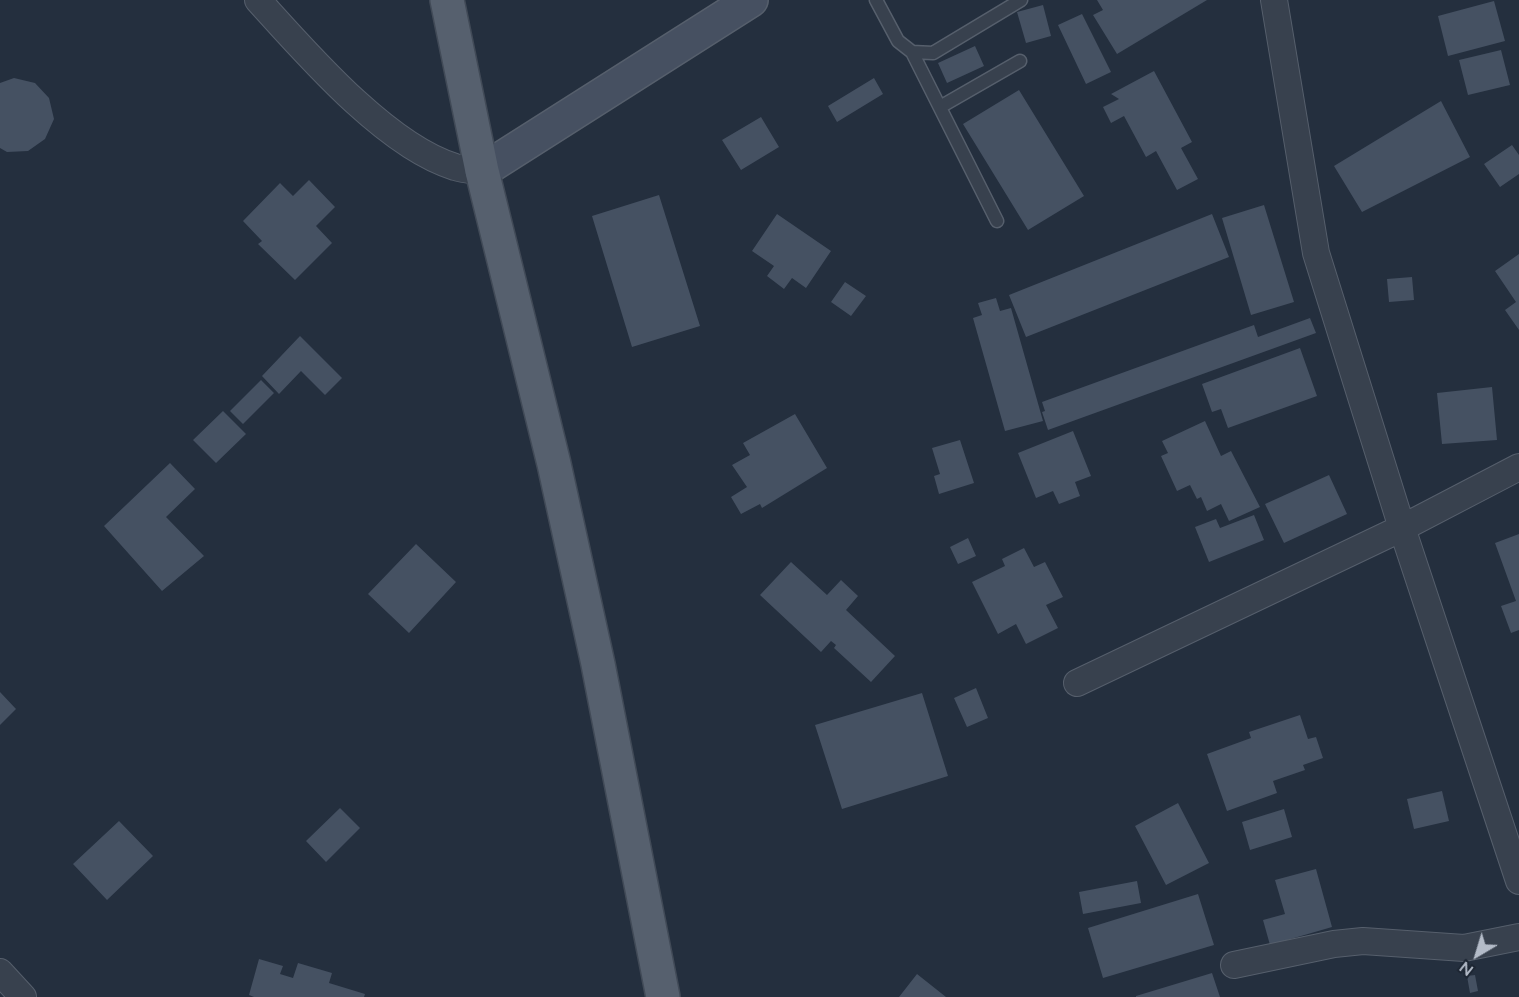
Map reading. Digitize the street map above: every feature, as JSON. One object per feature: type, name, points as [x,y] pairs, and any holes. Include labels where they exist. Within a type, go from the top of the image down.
[{"type":"main road","points":[[447,0],[482,171],[546,430],[595,653],[663,997]]},
{"type":"street","points":[[258,0],[312,59],[375,119],[434,159],[456,168],[482,171],[751,0]]},
{"type":"street","points":[[1274,0],[1317,254],[1402,528],[1519,881]]},
{"type":"street","points":[[1077,683],[1402,528],[1519,467]]},
{"type":"street","points":[[1234,965],[1334,944],[1363,941],[1464,948],[1519,937]]},
{"type":"street","points":[[0,972],[23,997]]},
{"type":"lane","points":[[876,0],[898,41],[912,52],[998,221]]},
{"type":"lane","points":[[912,52],[933,53],[1021,0]]},
{"type":"lane","points":[[940,107],[1020,61]]},
{"type":"building","points":[[1097,0],[1207,0],[1117,54],[1093,15],[1103,10]]},
{"type":"building","points":[[1494,1],[1505,41],[1448,56],[1438,16]]},
{"type":"building","points":[[1043,5],[1051,36],[1026,43],[1017,12]]},
{"type":"building","points":[[1082,14],[1111,72],[1086,84],[1058,25]]},
{"type":"building","points":[[975,46],[984,66],[947,83],[938,63]]},
{"type":"building","points":[[1501,50],[1510,85],[1468,95],[1459,60]]},
{"type":"building","points":[[1154,71],[1192,142],[1181,148],[1198,179],[1177,190],[1156,151],[1146,157],[1124,116],[1111,123],[1103,107],[1119,99],[1111,94]]},
{"type":"building","points":[[14,78],[35,83],[49,98],[54,119],[45,139],[28,151],[7,152],[0,148],[0,83]]},
{"type":"building","points":[[874,78],[883,94],[837,122],[828,106]]},
{"type":"building","points":[[1019,90],[1084,196],[1028,230],[963,124]]},
{"type":"building","points":[[1441,101],[1470,157],[1362,212],[1334,166]]},
{"type":"building","points":[[761,117],[779,147],[741,170],[722,140]]},
{"type":"building","points":[[1512,145],[1519,155],[1519,174],[1500,187],[1484,164]]},
{"type":"building","points":[[309,180],[335,207],[316,226],[332,243],[295,280],[258,244],[262,241],[243,221],[280,183],[293,196]]},
{"type":"building","points":[[659,195],[700,326],[632,347],[592,216]]},
{"type":"building","points":[[1264,205],[1294,302],[1251,315],[1222,218]]},
{"type":"building","points":[[777,214],[831,251],[806,288],[792,278],[784,289],[767,276],[774,266],[752,251]]},
{"type":"building","points":[[1212,214],[1229,257],[1026,337],[1009,295]]},
{"type":"building","points":[[1519,254],[1519,330],[1505,310],[1516,302],[1495,271]]},
{"type":"building","points":[[1412,277],[1414,300],[1389,302],[1387,279]]},
{"type":"building","points":[[845,282],[866,296],[851,316],[831,302]]},
{"type":"building","points":[[996,298],[1000,311],[1011,308],[1043,421],[1005,431],[973,318],[982,315],[978,303]]},
{"type":"building","points":[[1310,318],[1316,333],[1048,430],[1042,412],[1045,411],[1042,402],[1254,325],[1258,337]]},
{"type":"building","points":[[300,336],[342,378],[325,395],[301,371],[279,394],[262,376]]},
{"type":"building","points":[[1300,348],[1317,396],[1228,428],[1221,409],[1212,412],[1202,384]]},
{"type":"building","points":[[261,380],[274,393],[243,424],[230,411]]},
{"type":"building","points":[[1492,387],[1497,440],[1442,444],[1437,393]]},
{"type":"building","points":[[223,411],[246,434],[216,463],[193,440]]},
{"type":"building","points":[[795,414],[827,468],[762,508],[760,504],[741,514],[731,497],[747,487],[732,465],[750,455],[743,443]]},
{"type":"building","points":[[1205,421],[1221,456],[1231,451],[1260,507],[1229,521],[1221,504],[1207,511],[1201,497],[1197,499],[1190,485],[1177,491],[1161,456],[1168,453],[1162,441]]},
{"type":"building","points":[[1073,431],[1091,476],[1075,482],[1080,496],[1059,504],[1053,491],[1036,498],[1018,453]]},
{"type":"building","points":[[960,440],[974,483],[939,494],[934,476],[940,474],[932,448]]},
{"type":"building","points":[[170,463],[195,489],[166,517],[204,556],[162,591],[104,526]]},
{"type":"building","points":[[1329,475],[1347,514],[1284,543],[1265,504]]},
{"type":"building","points":[[1254,515],[1264,540],[1209,562],[1195,527],[1216,519],[1220,528]]},
{"type":"building","points":[[1519,534],[1519,630],[1511,633],[1501,606],[1516,601],[1495,543]]},
{"type":"building","points":[[968,538],[976,556],[958,564],[950,547]]},
{"type":"building","points":[[416,544],[456,582],[409,633],[368,594]]},
{"type":"building","points":[[1024,548],[1034,567],[1045,562],[1063,597],[1046,605],[1058,628],[1026,644],[1016,624],[998,634],[972,582],[1005,566],[1002,559]]},
{"type":"building","points":[[791,562],[827,595],[841,580],[858,596],[846,610],[895,656],[871,682],[834,648],[836,645],[831,641],[821,652],[760,595]]},
{"type":"building","points":[[976,688],[988,718],[967,727],[954,698]]},
{"type":"building","points":[[0,692],[16,709],[0,725]]},
{"type":"building","points":[[922,693],[948,776],[842,809],[815,725]]},
{"type":"building","points":[[1300,715],[1308,739],[1316,737],[1323,758],[1303,765],[1305,770],[1273,781],[1277,793],[1227,811],[1207,754],[1251,738],[1249,732]]},
{"type":"building","points":[[1442,791],[1449,821],[1414,829],[1407,799]]},
{"type":"building","points":[[1178,803],[1209,863],[1166,885],[1135,826]]},
{"type":"building","points":[[340,808],[360,828],[326,862],[306,841]]},
{"type":"building","points":[[1284,809],[1292,837],[1250,850],[1242,822]]},
{"type":"building","points":[[119,821],[153,856],[107,900],[73,864]]},
{"type":"building","points":[[1316,869],[1332,927],[1270,945],[1263,920],[1285,914],[1275,880]]},
{"type":"building","points":[[1137,881],[1141,903],[1083,914],[1079,892]]},
{"type":"building","points":[[1198,894],[1214,945],[1103,978],[1088,928]]},
{"type":"building","points":[[259,959],[283,966],[280,974],[293,978],[298,963],[332,973],[329,983],[365,994],[364,997],[254,997],[249,995]]},
{"type":"building","points":[[1212,973],[1220,997],[1136,997],[1136,996]]},
{"type":"building","points":[[917,974],[946,997],[899,997]]},
{"type":"building","points":[[1475,975],[1478,991],[1470,993],[1467,976]]}]
